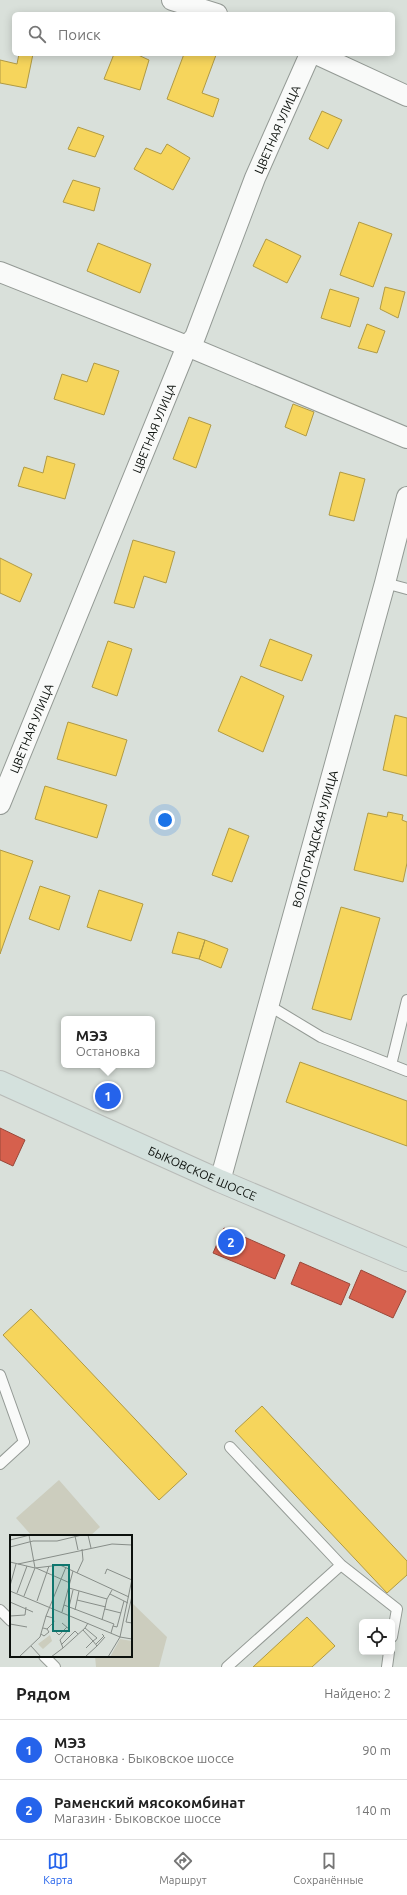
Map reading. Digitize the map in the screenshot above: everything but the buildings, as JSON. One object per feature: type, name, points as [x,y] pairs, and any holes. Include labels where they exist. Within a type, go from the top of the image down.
[{"type":"main road","name":"БЫКОВСКОЕ ШОССЕ","points":[[0,1082],[220,1181],[407,1260]]},
{"type":"street","points":[[172,0],[211,12]]},
{"type":"street","name":"ЦВЕТНАЯ УЛИЦА","points":[[0,804],[186,346],[195,338],[255,178],[309,56]]},
{"type":"street","points":[[320,56],[407,96]]},
{"type":"street","points":[[0,272],[186,346],[407,438]]},
{"type":"street","name":"ВОЛГОГРАДСКАЯ УЛИЦА","points":[[220,1181],[385,583],[407,497]]},
{"type":"lane","points":[[385,583],[407,589]]},
{"type":"lane","points":[[391,1065],[407,1000]]},
{"type":"lane","points":[[268,1005],[321,1037],[407,1071]]},
{"type":"lane","points":[[0,1375],[24,1442],[0,1464]]},
{"type":"lane","points":[[230,1447],[341,1565],[397,1609],[395,1620]]},
{"type":"lane","points":[[227,1667],[341,1565]]},
{"type":"lane","points":[[0,1610],[10,1620]]},
{"type":"lane","points":[[387,1667],[389,1655]]},
{"type":"lane","points":[[45,1657],[55,1667]]},
{"type":"shaded area","points":[[59,1480],[100,1527],[91,1535],[31,1535],[16,1518]]},
{"type":"shaded area","points":[[132,1603],[167,1637],[159,1667],[96,1667],[95,1657],[132,1657]]},
{"type":"place","name":"МЭЗ","points":[[108,1096]]},
{"type":"place","name":"Раменский мясокомбинат","points":[[231,1242]]}]
